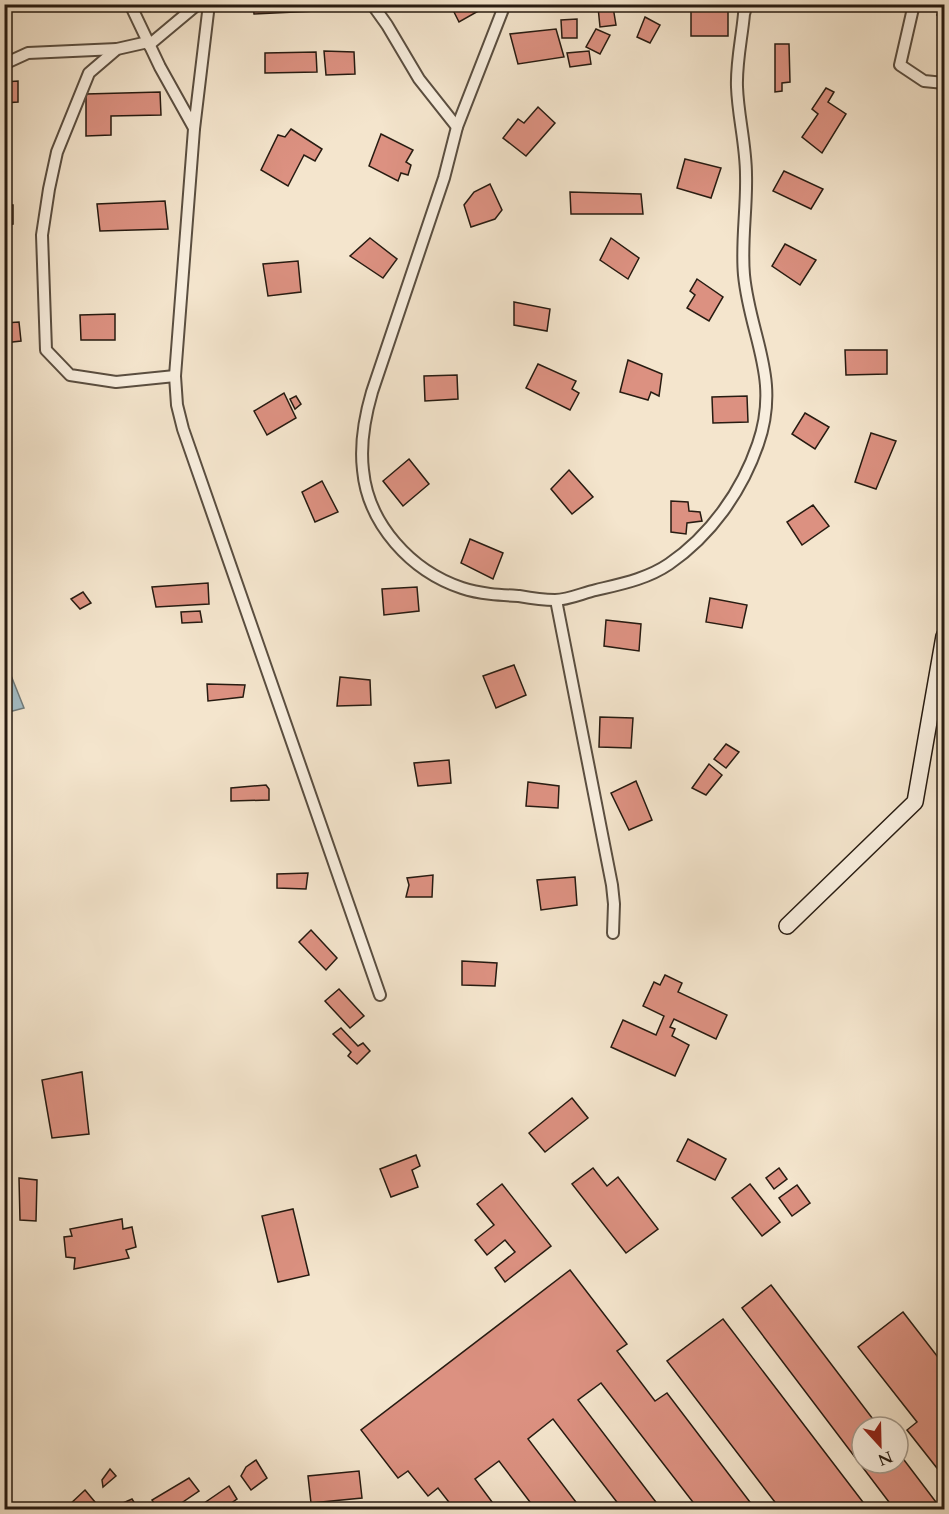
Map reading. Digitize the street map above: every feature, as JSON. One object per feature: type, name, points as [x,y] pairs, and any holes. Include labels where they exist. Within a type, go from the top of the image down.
[{"type":"street","points":[[130,4],[194,129]]},
{"type":"street","points":[[4,64],[28,53],[117,49],[148,43],[198,4]]},
{"type":"street","points":[[209,4],[194,129],[175,376],[177,405],[183,429],[380,995]]},
{"type":"street","points":[[372,4],[419,80],[457,127]]},
{"type":"street","points":[[505,4],[457,127],[444,178],[368,407],[362,457],[364,483],[374,509],[390,538],[431,573],[451,584],[474,591],[556,600],[630,582],[652,574],[693,545],[709,530],[728,504],[759,443],[768,391],[744,271],[746,159],[737,88],[747,4]]},
{"type":"street","points":[[914,4],[900,65],[924,81],[945,83]]},
{"type":"street","points":[[117,49],[89,73],[57,152],[48,189],[42,235],[46,350],[70,375],[116,381],[175,376]]},
{"type":"street","points":[[556,600],[612,885],[613,933]]},
{"type":"street","points":[[787,926],[915,802],[945,636]]},
{"type":"water","points":[[4,658],[24,708],[5,713],[4,713]]},
{"type":"building","points":[[38,4],[108,4],[108,7],[38,8]]},
{"type":"building","points":[[253,4],[335,4],[336,10],[254,14]]},
{"type":"building","points":[[450,4],[489,4],[489,5],[459,22]]},
{"type":"building","points":[[944,4],[944,20],[937,15]]},
{"type":"building","points":[[598,7],[613,7],[616,25],[600,27]]},
{"type":"building","points":[[691,10],[728,11],[728,36],[691,36]]},
{"type":"building","points":[[645,17],[660,25],[650,43],[637,37]]},
{"type":"building","points":[[577,19],[577,38],[562,38],[561,20]]},
{"type":"building","points":[[556,29],[564,57],[518,64],[510,34]]},
{"type":"building","points":[[596,29],[610,35],[600,54],[586,47]]},
{"type":"building","points":[[775,44],[789,44],[790,82],[782,83],[782,91],[775,92]]},
{"type":"building","points":[[324,51],[354,52],[355,74],[326,75]]},
{"type":"building","points":[[589,51],[591,64],[570,67],[567,53]]},
{"type":"building","points":[[316,52],[317,72],[265,73],[265,53]]},
{"type":"building","points":[[18,81],[18,102],[4,103],[4,82]]},
{"type":"building","points":[[826,88],[834,92],[828,102],[846,114],[822,153],[802,137],[818,114],[812,109]]},
{"type":"building","points":[[160,92],[161,115],[111,116],[111,135],[86,136],[86,94]]},
{"type":"building","points":[[538,107],[555,123],[526,156],[503,138],[518,119],[524,123]]},
{"type":"building","points":[[291,129],[322,149],[315,161],[304,155],[288,186],[261,170],[278,135],[285,137]]},
{"type":"building","points":[[381,134],[413,150],[406,162],[411,165],[408,175],[401,173],[398,181],[369,166]]},
{"type":"building","points":[[685,159],[721,168],[711,198],[677,188]]},
{"type":"building","points":[[784,171],[823,189],[811,209],[773,191]]},
{"type":"building","points":[[490,184],[502,210],[495,219],[471,227],[464,205],[474,192]]},
{"type":"building","points":[[570,192],[641,194],[643,214],[571,214]]},
{"type":"building","points":[[165,201],[168,229],[100,231],[97,204]]},
{"type":"building","points":[[4,205],[13,205],[13,224],[4,225]]},
{"type":"building","points":[[370,238],[397,259],[383,278],[350,256]]},
{"type":"building","points":[[611,238],[639,258],[628,279],[600,260]]},
{"type":"building","points":[[785,244],[816,260],[800,285],[772,266]]},
{"type":"building","points":[[298,261],[301,292],[268,296],[263,264]]},
{"type":"building","points":[[697,279],[723,297],[709,321],[687,308],[695,295],[690,291]]},
{"type":"building","points":[[514,302],[550,309],[547,331],[514,325]]},
{"type":"building","points":[[115,314],[115,340],[81,340],[80,315]]},
{"type":"building","points":[[19,322],[21,341],[4,343],[4,323]]},
{"type":"building","points":[[845,350],[887,350],[887,374],[846,375]]},
{"type":"building","points":[[628,360],[662,374],[659,396],[651,392],[648,400],[620,392]]},
{"type":"building","points":[[538,364],[576,381],[572,389],[579,393],[570,410],[526,388]]},
{"type":"building","points":[[457,375],[458,399],[425,401],[424,376]]},
{"type":"building","points":[[284,393],[296,418],[267,435],[254,411]]},
{"type":"building","points":[[296,396],[301,404],[295,409],[290,399]]},
{"type":"building","points":[[747,396],[748,422],[713,423],[712,397]]},
{"type":"building","points":[[805,413],[829,427],[815,449],[792,434]]},
{"type":"building","points":[[871,433],[896,441],[876,489],[855,482]]},
{"type":"building","points":[[409,459],[429,484],[403,506],[383,481]]},
{"type":"building","points":[[569,470],[593,497],[572,514],[551,489]]},
{"type":"building","points":[[322,481],[338,512],[315,522],[302,492]]},
{"type":"building","points":[[671,501],[688,502],[689,511],[700,512],[702,521],[687,523],[686,534],[671,532]]},
{"type":"building","points":[[813,505],[829,526],[802,545],[787,522]]},
{"type":"building","points":[[470,539],[503,553],[493,579],[461,563]]},
{"type":"building","points":[[208,583],[209,604],[156,607],[152,587]]},
{"type":"building","points":[[417,587],[419,611],[384,615],[382,589]]},
{"type":"building","points":[[83,592],[91,603],[80,609],[71,599]]},
{"type":"building","points":[[710,598],[747,605],[742,628],[706,622]]},
{"type":"building","points":[[200,611],[202,622],[182,623],[181,612]]},
{"type":"building","points":[[606,620],[641,624],[639,651],[604,646]]},
{"type":"building","points":[[514,665],[526,695],[496,708],[483,676]]},
{"type":"building","points":[[340,677],[370,680],[371,705],[337,706]]},
{"type":"building","points":[[207,684],[245,685],[243,697],[208,701]]},
{"type":"building","points":[[600,717],[633,718],[631,748],[599,747]]},
{"type":"building","points":[[726,744],[739,752],[726,768],[714,759]]},
{"type":"building","points":[[449,760],[451,783],[418,786],[414,763]]},
{"type":"building","points":[[709,764],[722,775],[706,795],[692,788]]},
{"type":"building","points":[[636,781],[652,820],[629,830],[611,793]]},
{"type":"building","points":[[528,782],[559,786],[558,808],[526,806]]},
{"type":"building","points":[[266,785],[269,789],[269,800],[231,801],[231,788]]},
{"type":"building","points":[[308,873],[306,889],[277,888],[277,874]]},
{"type":"building","points":[[433,875],[432,897],[406,897],[409,885],[407,878]]},
{"type":"building","points":[[575,877],[577,905],[541,910],[537,880]]},
{"type":"building","points":[[311,930],[337,958],[326,970],[299,942]]},
{"type":"building","points":[[462,961],[497,963],[495,986],[462,985]]},
{"type":"building","points":[[665,975],[682,983],[678,992],[727,1015],[716,1039],[674,1019],[670,1027],[675,1029],[672,1036],[689,1045],[675,1076],[611,1047],[623,1020],[656,1035],[664,1016],[643,1006],[654,982],[660,985]]},
{"type":"building","points":[[339,989],[364,1016],[350,1028],[325,1001]]},
{"type":"building","points":[[341,1028],[358,1046],[363,1043],[370,1051],[357,1064],[348,1056],[351,1052],[333,1034]]},
{"type":"building","points":[[82,1072],[89,1134],[52,1138],[42,1080]]},
{"type":"building","points":[[572,1098],[588,1118],[545,1152],[529,1133]]},
{"type":"building","points":[[688,1139],[726,1159],[715,1180],[677,1161]]},
{"type":"building","points":[[416,1155],[420,1166],[412,1170],[418,1187],[391,1197],[380,1169]]},
{"type":"building","points":[[593,1168],[607,1186],[618,1177],[658,1229],[626,1253],[572,1184]]},
{"type":"building","points":[[779,1168],[787,1179],[774,1189],[766,1178]]},
{"type":"building","points":[[19,1178],[37,1180],[36,1221],[20,1220]]},
{"type":"building","points":[[502,1184],[551,1246],[505,1282],[495,1268],[515,1252],[505,1240],[487,1255],[475,1240],[494,1225],[477,1204]]},
{"type":"building","points":[[750,1184],[780,1222],[762,1236],[732,1198]]},
{"type":"building","points":[[797,1185],[810,1203],[792,1216],[779,1198]]},
{"type":"building","points":[[293,1209],[309,1275],[278,1282],[262,1216]]},
{"type":"building","points":[[122,1219],[123,1229],[132,1227],[136,1247],[126,1250],[129,1258],[74,1269],[75,1258],[66,1257],[64,1237],[72,1236],[70,1229]]},
{"type":"building","points":[[570,1270],[627,1344],[617,1351],[655,1401],[667,1393],[756,1510],[699,1510],[601,1383],[578,1400],[662,1510],[623,1510],[553,1419],[528,1439],[582,1510],[536,1510],[499,1461],[475,1479],[498,1510],[455,1510],[438,1488],[428,1496],[408,1471],[398,1478],[361,1430]]},
{"type":"building","points":[[771,1285],[870,1415],[850,1415],[850,1451],[742,1308]]},
{"type":"building","points":[[903,1312],[944,1365],[944,1477],[910,1434],[910,1428],[917,1422],[858,1347]]},
{"type":"building","points":[[723,1319],[869,1510],[781,1510],[667,1361]]},
{"type":"building","points":[[256,1460],[267,1478],[251,1490],[241,1476],[246,1467]]},
{"type":"building","points":[[910,1468],[942,1510],[895,1510],[868,1475],[910,1475]]},
{"type":"building","points":[[110,1469],[116,1476],[103,1487],[102,1480]]},
{"type":"building","points":[[359,1471],[362,1498],[311,1503],[308,1476]]},
{"type":"building","points":[[189,1478],[199,1491],[171,1510],[158,1510],[152,1500]]},
{"type":"building","points":[[229,1486],[237,1499],[221,1510],[194,1510]]},
{"type":"building","points":[[85,1490],[95,1502],[88,1510],[71,1510],[67,1507]]},
{"type":"building","points":[[132,1499],[139,1510],[115,1510],[114,1507]]}]
